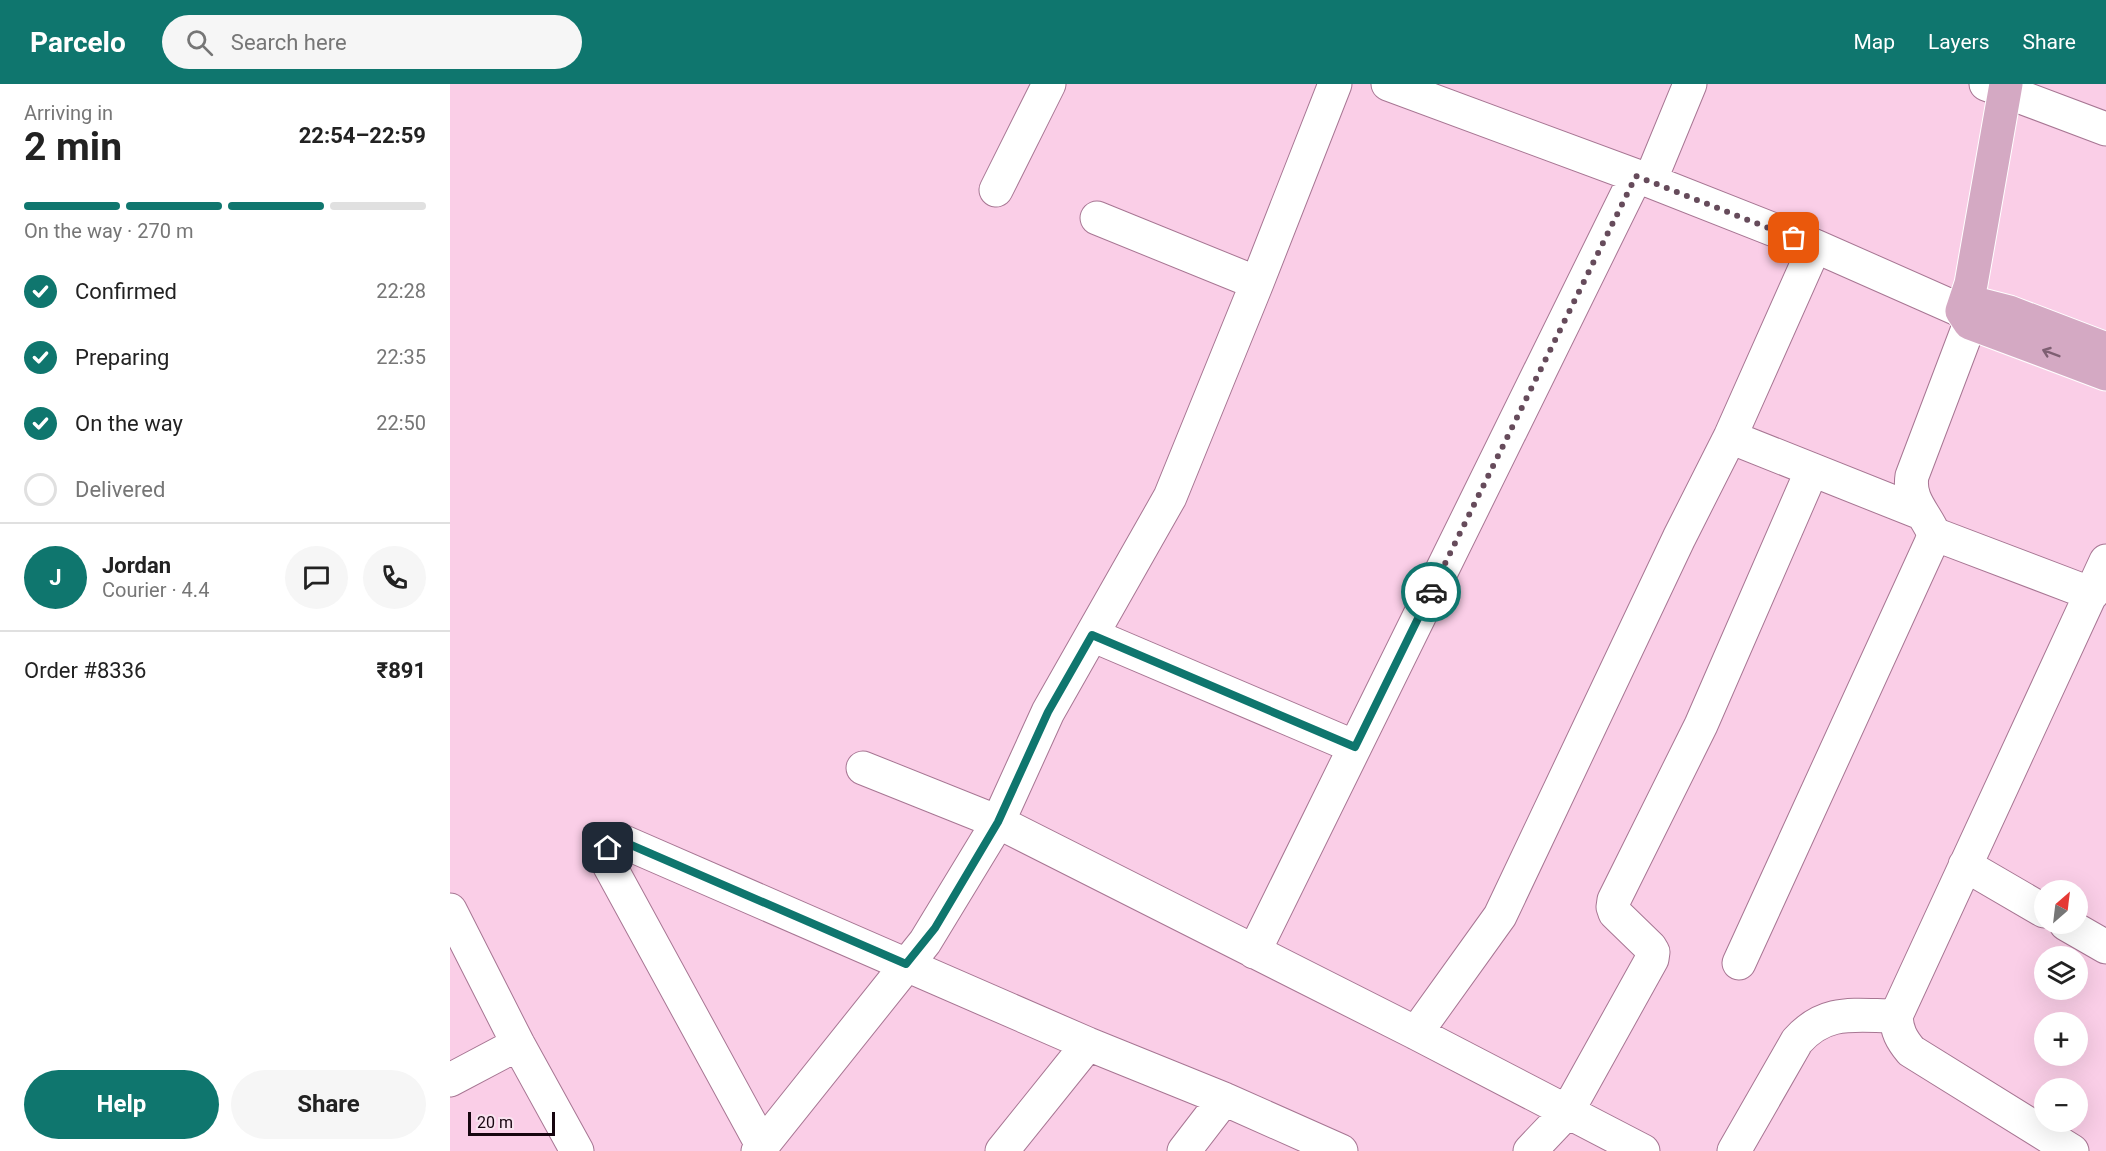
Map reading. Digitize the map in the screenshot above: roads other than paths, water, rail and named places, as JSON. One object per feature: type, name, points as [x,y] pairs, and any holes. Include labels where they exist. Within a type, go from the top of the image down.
[{"type":"main road","points":[[1966,317],[1999,86]]},
{"type":"main road","points":[[1966,317],[1974,303],[2009,312],[2106,349]]},
{"type":"main road","points":[[1966,317],[2106,374]]},
{"type":"street","points":[[996,190],[1049,84]]},
{"type":"street","points":[[1335,84],[1170,497],[1048,712],[998,822],[935,928],[906,964],[760,1148],[607,861],[608,848],[612,842],[618,840],[624,842],[906,964],[1088,1044],[1224,1099],[1341,1151]]},
{"type":"street","points":[[1388,84],[1815,246],[1966,317],[1912,476],[1911,486],[1927,524],[1739,963]]},
{"type":"street","points":[[1254,952],[1689,84]]},
{"type":"street","points":[[1999,86],[2106,129]]},
{"type":"street","points":[[1097,218],[1257,283]]},
{"type":"street","points":[[1416,1033],[1500,916],[1679,538],[1730,436],[1815,246]]},
{"type":"street","points":[[1730,436],[1812,470],[1927,524],[2100,579],[1896,1016],[1897,1030],[1902,1041],[1911,1050],[2072,1151]]},
{"type":"street","points":[[1530,1151],[1567,1112],[1652,958],[1653,952],[1650,947],[1615,913],[1614,900],[1701,725],[1812,470]]},
{"type":"street","points":[[1092,635],[1355,747]]},
{"type":"street","points":[[863,768],[998,822],[1416,1033],[1643,1151]]},
{"type":"street","points":[[1965,865],[2034,905]]},
{"type":"street","points":[[450,910],[518,1044],[577,1151]]},
{"type":"street","points":[[2083,934],[2106,947]]},
{"type":"street","points":[[1734,1151],[1797,1041],[1808,1028],[1820,1021],[1837,1016],[1896,1016]]},
{"type":"street","points":[[450,1080],[518,1044]]},
{"type":"street","points":[[1002,1151],[1088,1044]]},
{"type":"street","points":[[1184,1151],[1224,1099]]}]
